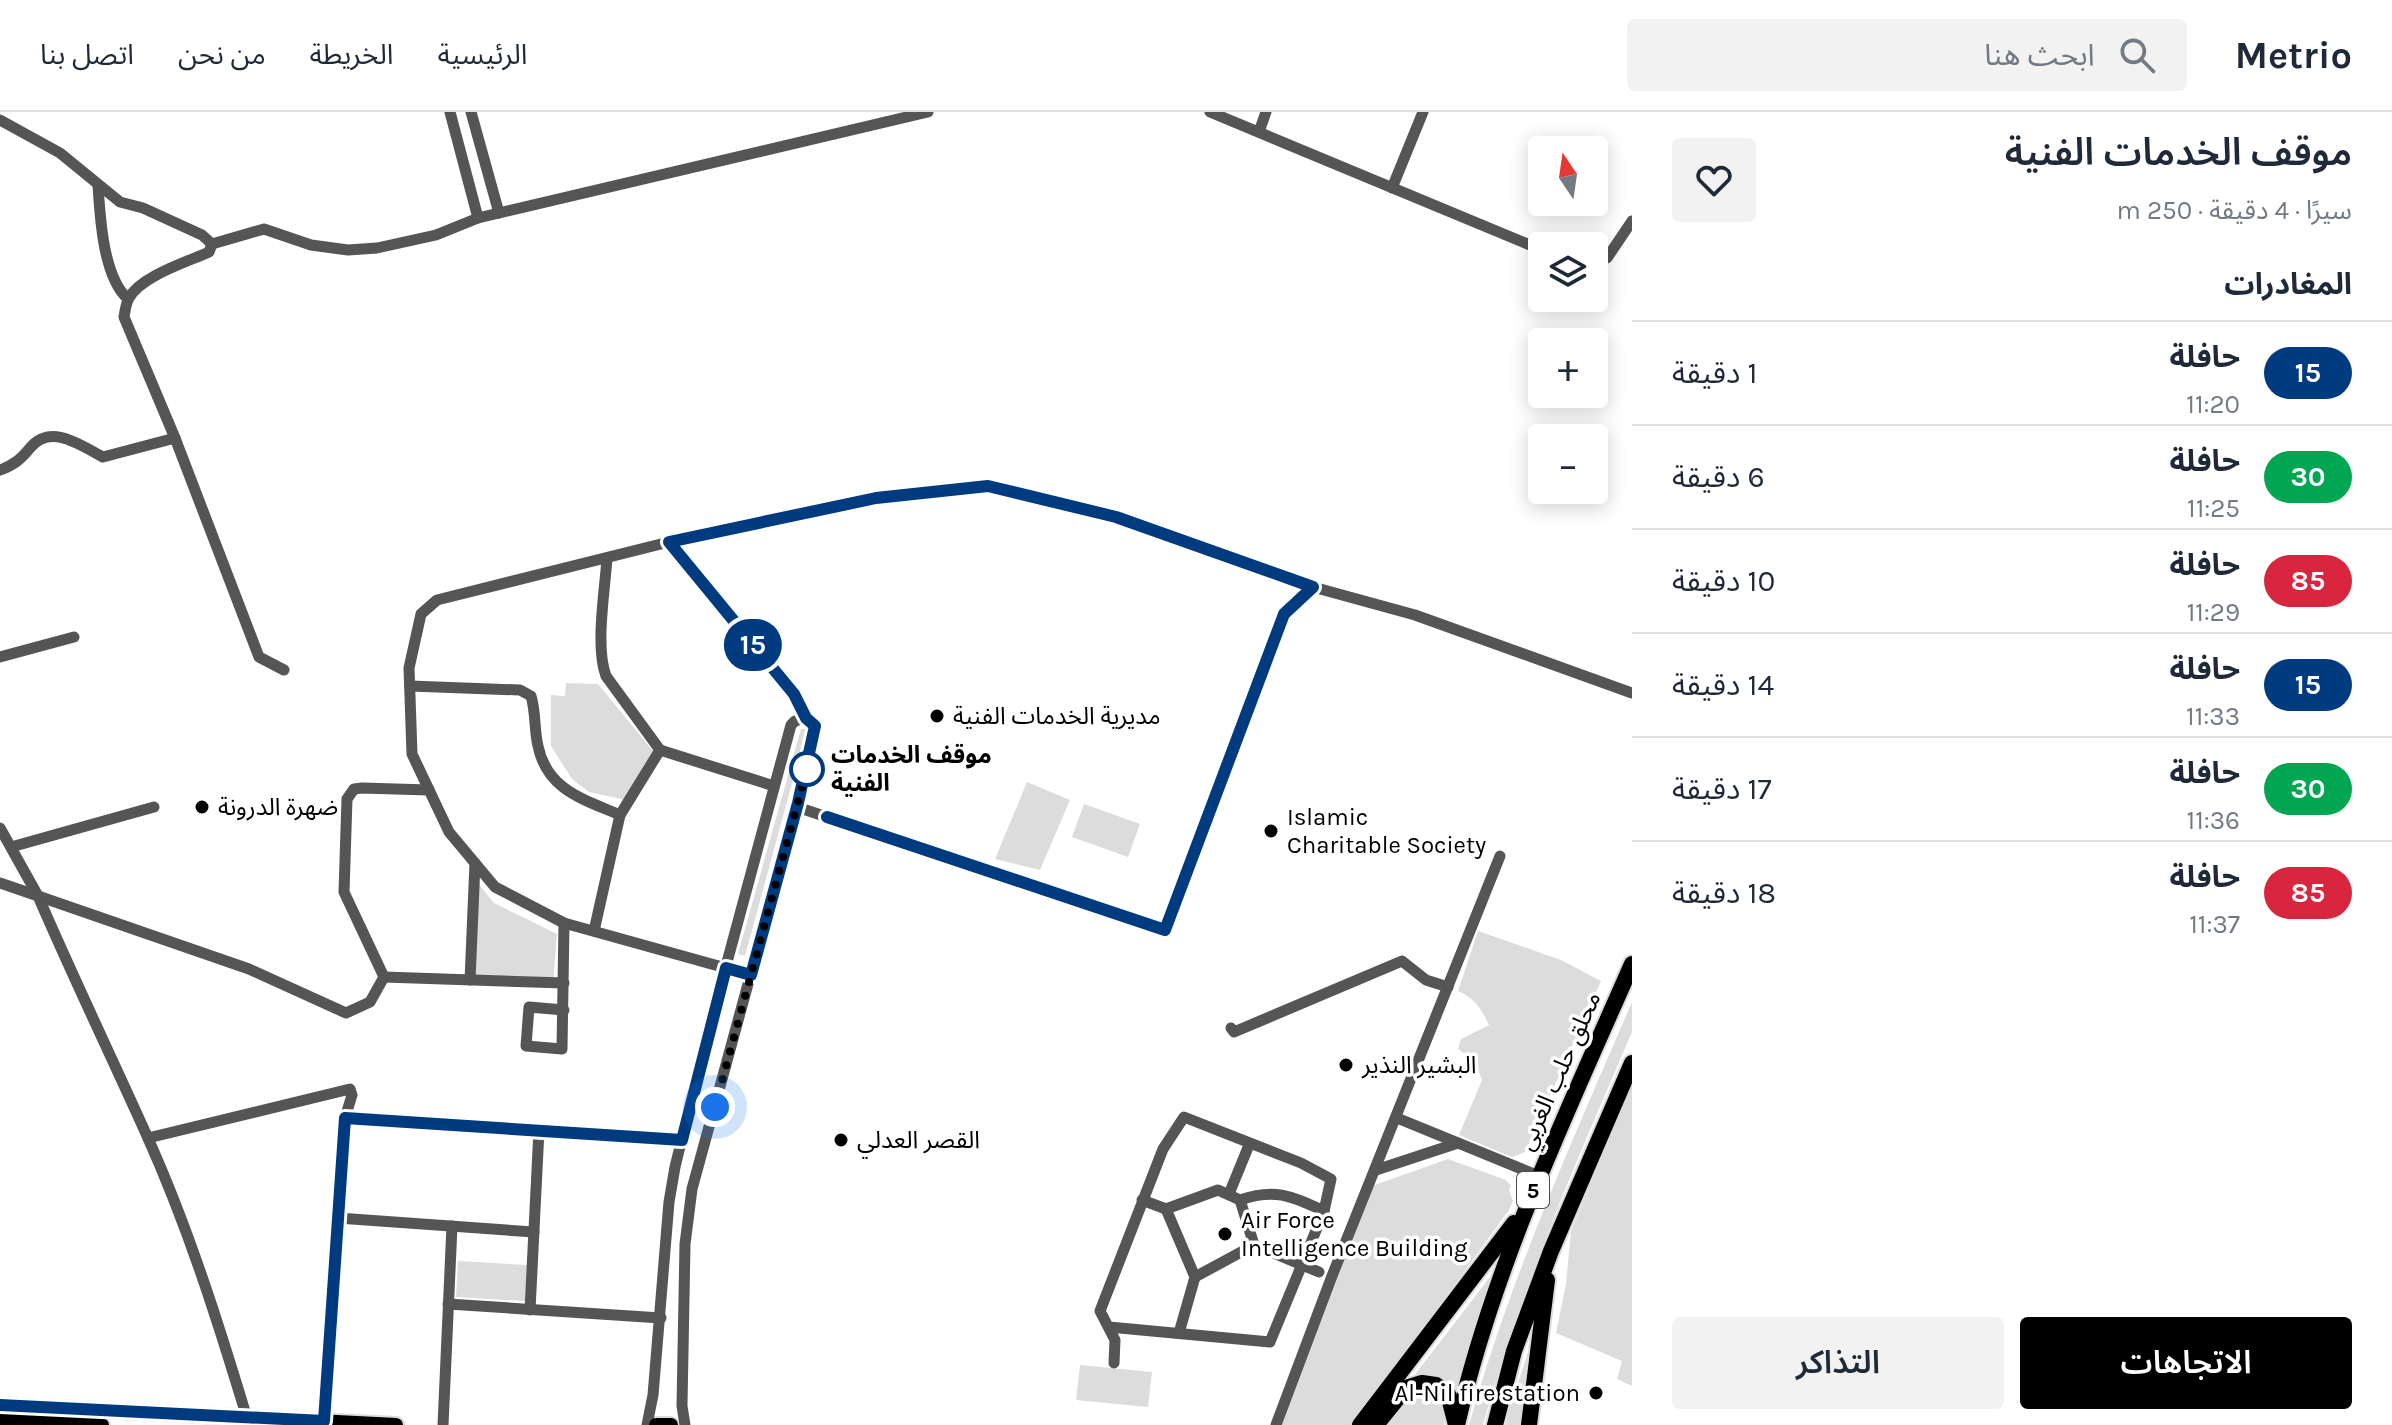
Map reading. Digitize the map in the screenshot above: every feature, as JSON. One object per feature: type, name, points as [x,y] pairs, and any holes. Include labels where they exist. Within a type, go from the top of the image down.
[{"type":"highway","name":"محلق حلب الغربي","points":[[1457,1425],[1497,1283],[1539,1176],[1632,964]]},
{"type":"highway","name":"5","points":[[1495,1425],[1514,1351],[1551,1251],[1632,1063]]},
{"type":"highway","points":[[1360,1425],[1527,1206]]},
{"type":"highway","points":[[1529,1425],[1551,1251]]},
{"type":"highway","points":[[1376,1425],[1406,1388],[1422,1383],[1436,1385],[1448,1394],[1457,1425]]},
{"type":"main road","points":[[0,1405],[396,1425]]},
{"type":"main road","points":[[0,1419],[102,1425]]},
{"type":"main road","points":[[656,1425],[671,1425]]},
{"type":"street","points":[[450,112],[478,218]]},
{"type":"street","points":[[471,112],[499,213]]},
{"type":"street","points":[[212,244],[264,229],[311,245],[348,250],[377,248],[436,235],[478,218],[928,112]]},
{"type":"street","points":[[1210,112],[1528,244]]},
{"type":"street","points":[[1259,132],[1266,112]]},
{"type":"street","points":[[1392,188],[1423,112]]},
{"type":"street","points":[[0,120],[60,153],[120,202],[143,208],[202,235],[212,244]]},
{"type":"street","points":[[98,185],[112,277],[128,299]]},
{"type":"street","points":[[1608,257],[1632,221]]},
{"type":"street","points":[[212,244],[209,252],[151,279],[128,299],[124,317],[175,438],[259,657],[284,670]]},
{"type":"street","points":[[0,470],[22,459],[39,439],[51,436],[64,437],[103,457],[175,438]]},
{"type":"street","points":[[751,975],[564,923],[495,887],[449,832],[412,754],[409,668],[417,627],[426,607],[437,600],[669,542],[876,498],[988,486],[1116,517],[1313,587],[1415,615],[1632,693]]},
{"type":"street","points":[[669,542],[794,694],[806,718],[815,726],[797,807],[688,1212],[682,1406],[685,1425]]},
{"type":"street","points":[[607,558],[601,650],[603,668],[660,750],[774,786]]},
{"type":"street","points":[[797,807],[1165,930],[1284,614],[1313,587]]},
{"type":"street","points":[[0,657],[74,637]]},
{"type":"street","points":[[410,686],[528,692],[533,701],[537,746],[545,768],[556,784],[620,815]]},
{"type":"street","points":[[647,1425],[661,1318],[669,1202],[682,1140],[791,725],[806,718]]},
{"type":"street","points":[[594,931],[620,815],[660,750]]},
{"type":"street","points":[[384,977],[344,892],[347,799],[354,789],[362,788],[429,790]]},
{"type":"street","points":[[11,847],[154,807]]},
{"type":"street","points":[[0,828],[38,896],[148,1138],[213,1304],[247,1418]]},
{"type":"street","points":[[1276,1425],[1500,856]]},
{"type":"street","points":[[470,980],[475,863]]},
{"type":"street","points":[[0,883],[249,969],[346,1013],[370,1002],[384,977]]},
{"type":"street","points":[[564,923],[564,1010],[562,1049],[526,1046],[529,1007],[564,1010]]},
{"type":"street","points":[[1231,1028],[1234,1032],[1402,961],[1426,980],[1448,987]]},
{"type":"street","points":[[384,977],[564,983]]},
{"type":"street","points":[[148,1138],[350,1089],[352,1095],[345,1118],[324,1421]]},
{"type":"street","points":[[1109,1327],[1270,1342],[1324,1211],[1331,1179],[1301,1163],[1184,1117],[1163,1149],[1100,1311],[1115,1340],[1114,1363]]},
{"type":"street","points":[[345,1118],[682,1140]]},
{"type":"street","points":[[1397,1118],[1539,1176]]},
{"type":"street","points":[[530,1310],[539,1130]]},
{"type":"street","points":[[1376,1170],[1458,1143]]},
{"type":"street","points":[[1229,1194],[1249,1145]]},
{"type":"street","points":[[1142,1200],[1166,1209],[1218,1190],[1240,1200],[1281,1193],[1324,1211]]},
{"type":"street","points":[[1240,1200],[1254,1245]]},
{"type":"street","points":[[1166,1209],[1195,1277],[1179,1333]]},
{"type":"street","points":[[338,1218],[534,1232]]},
{"type":"street","points":[[443,1425],[452,1226]]},
{"type":"street","points":[[1254,1245],[1319,1272]]},
{"type":"street","points":[[1195,1277],[1254,1245]]},
{"type":"street","points":[[448,1304],[661,1318]]},
{"type":"shaded area","points":[[566,683],[598,684],[653,751],[635,802],[589,792],[572,779],[551,746],[551,695],[565,696]]},
{"type":"shaded area","points":[[801,729],[806,732],[745,956],[738,954]]},
{"type":"shaded area","points":[[1027,782],[1070,800],[1040,870],[995,859]]},
{"type":"shaded area","points":[[1084,804],[1140,824],[1128,857],[1072,837]]},
{"type":"shaded area","points":[[477,882],[494,903],[557,934],[553,984],[477,980],[474,972]]},
{"type":"shaded area","points":[[1478,931],[1561,960],[1601,981],[1525,1152],[1512,1157],[1459,1135],[1482,1080],[1475,1061],[1458,1049],[1461,1039],[1489,1025],[1477,1005],[1458,991]]},
{"type":"shaded area","points":[[1632,1002],[1632,1032],[1532,1275],[1483,1425],[1469,1425],[1523,1264]]},
{"type":"shaded area","points":[[1632,1085],[1632,1386],[1617,1379],[1622,1361],[1556,1333],[1566,1284],[1571,1231]]},
{"type":"shaded area","points":[[1448,1159],[1506,1180],[1511,1186],[1509,1190],[1513,1201],[1509,1210],[1352,1425],[1282,1425],[1372,1186]]},
{"type":"shaded area","points":[[458,1261],[527,1265],[525,1301],[456,1297]]},
{"type":"shaded area","points":[[1497,1268],[1455,1393],[1410,1381]]},
{"type":"shaded area","points":[[1541,1313],[1524,1425],[1506,1425],[1508,1413]]},
{"type":"shaded area","points":[[1080,1365],[1152,1372],[1148,1407],[1076,1400]]},
{"type":"shaded area","points":[[1416,1395],[1435,1399],[1443,1406],[1444,1425],[1388,1425],[1403,1405]]},
{"type":"bus line","name":"15","points":[[0,1405],[324,1421],[345,1118],[682,1140],[726,968],[751,975],[798,803],[815,726],[806,718],[794,694],[669,542],[727,527],[876,498],[988,486],[1116,517],[1313,587],[1284,614],[1165,930],[827,817]]},
{"type":"place","name":"مديرية الخدمات الفنية","points":[[937,716]]},
{"type":"place","name":"موقف الخدمات الفنية","points":[[807,769]]},
{"type":"place","name":"ضهرة الدرونة","points":[[202,807]]},
{"type":"place","name":"Islamic Charitable Society","points":[[1271,831]]},
{"type":"place","name":"البشير النذير","points":[[1346,1065]]},
{"type":"place","name":"القصر العدلي","points":[[841,1140]]},
{"type":"place","name":"Air Force Intelligence Building","points":[[1225,1234]]},
{"type":"place","name":"Al-Nil fire station","points":[[1596,1393]]},
{"type":"route","points":[[715,1107],[807,769]]}]
